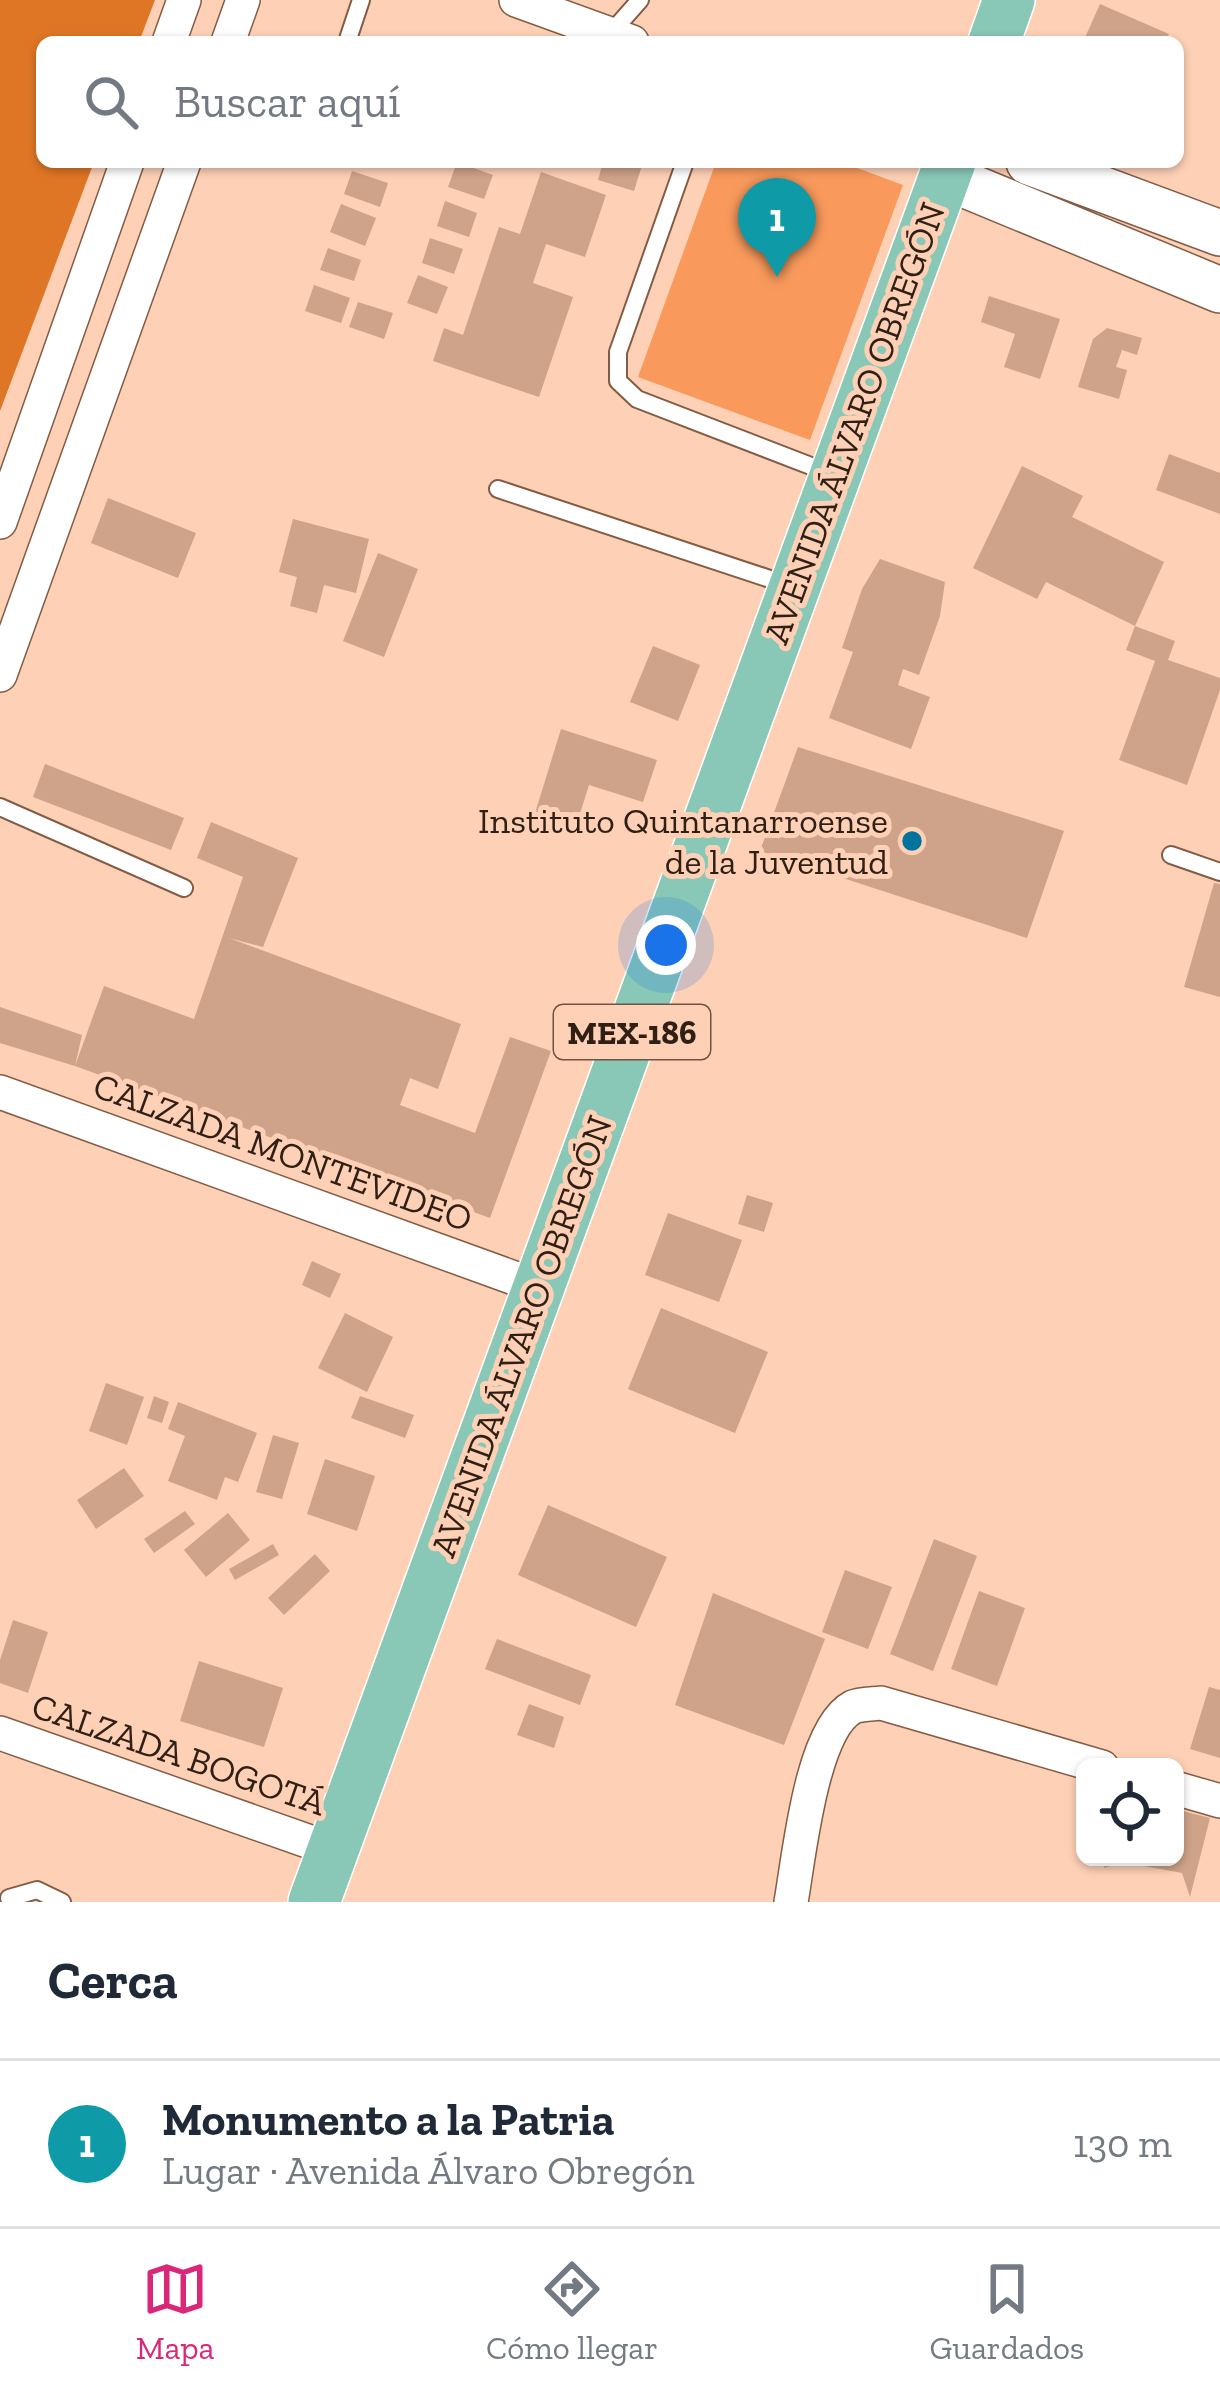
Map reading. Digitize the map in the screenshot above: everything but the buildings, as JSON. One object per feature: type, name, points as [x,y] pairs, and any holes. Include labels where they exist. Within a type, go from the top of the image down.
[{"type":"main road","points":[[996,36],[1009,0]]},
{"type":"main road","name":"AVENIDA ÁLVARO OBREGÓN","points":[[314,1902],[836,475],[940,168]]},
{"type":"main road","points":[[942,168],[1220,290]]},
{"type":"main road","points":[[1045,168],[1220,232]]},
{"type":"street","points":[[171,36],[184,0]]},
{"type":"street","points":[[230,36],[243,0]]},
{"type":"street","points":[[518,0],[616,36]]},
{"type":"street","points":[[0,522],[125,168]]},
{"type":"street","points":[[0,675],[182,168]]},
{"type":"street","name":"CALZADA MONTEVIDEO","points":[[0,1092],[539,1287]]},
{"type":"street","points":[[791,1902],[817,1769],[831,1731],[853,1707],[881,1703],[1076,1759]]},
{"type":"street","name":"CALZADA BOGOTÁ","points":[[0,1732],[333,1850]]},
{"type":"street","points":[[1184,1791],[1220,1801]]},
{"type":"lane","points":[[349,36],[361,0]]},
{"type":"lane","points":[[622,36],[640,0]]},
{"type":"lane","points":[[683,168],[618,352],[618,381],[637,399],[836,475]]},
{"type":"lane","points":[[498,489],[794,587]]},
{"type":"lane","points":[[0,807],[184,888]]},
{"type":"lane","points":[[1171,855],[1220,872]]},
{"type":"lane","points":[[9,1898],[37,1889],[62,1902]]},
{"type":"shaded area","points":[[0,0],[155,0],[141,36],[36,36],[36,168],[92,168],[0,411]]},
{"type":"shaded area","points":[[714,168],[857,168],[903,185],[810,440],[638,377]]},
{"type":"place","name":"Monumento a la Patria","points":[[777,277]]},
{"type":"place","name":"Instituto Quintanarroense de la Juventud","points":[[912,841]]}]
